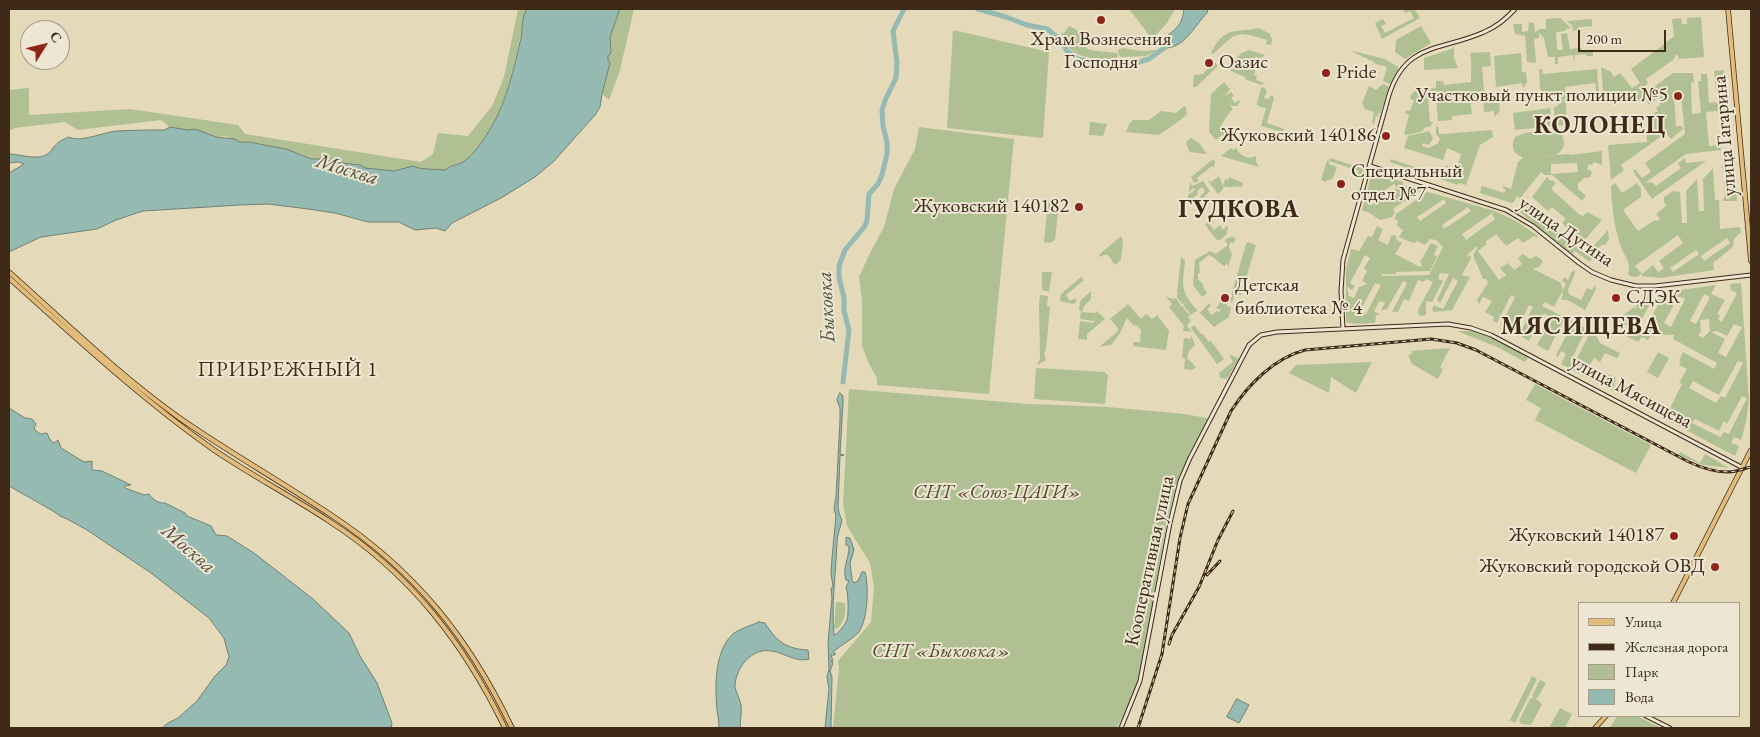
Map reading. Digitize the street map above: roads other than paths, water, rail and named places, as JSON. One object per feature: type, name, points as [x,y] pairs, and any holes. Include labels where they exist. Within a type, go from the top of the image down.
[{"type":"main road","points":[[1343,329],[1342,264],[1390,92],[1396,77],[1408,62],[1429,48],[1485,32],[1498,25],[1515,9]]},
{"type":"main road","name":"улица Гагарина","points":[[1728,9],[1751,260]]},
{"type":"main road","name":"улица Дугина","points":[[1370,166],[1506,210],[1533,226],[1579,263],[1597,274],[1616,282],[1636,286],[1664,285],[1751,275]]},
{"type":"main road","points":[[9,272],[137,392],[257,478],[351,536],[399,576],[420,598],[466,656],[506,728]]},
{"type":"main road","points":[[9,278],[140,388],[178,417],[217,444],[332,515],[404,572],[425,594],[470,652],[486,677],[512,728]]},
{"type":"main road","name":"улица Мясищева","points":[[1269,332],[1448,324],[1481,331],[1743,468]]},
{"type":"main road","name":"Кооперативная улица","points":[[1121,728],[1140,681],[1170,523],[1183,474],[1249,345],[1259,335],[1269,332]]},
{"type":"main road","points":[[1674,602],[1751,450]]},
{"type":"main road","points":[[1595,728],[1605,717]]},
{"type":"main road","points":[[1648,717],[1670,728]]},
{"type":"water","name":"Москва","points":[[527,9],[620,9],[610,37],[611,53],[608,56],[608,61],[610,63],[600,107],[554,161],[535,177],[501,198],[452,223],[445,231],[436,228],[415,230],[399,222],[368,222],[335,213],[308,209],[268,204],[240,205],[143,211],[97,229],[41,237],[9,252],[9,173],[24,164],[19,162],[9,163],[9,154],[41,157],[50,152],[60,141],[69,137],[79,139],[117,131],[164,130],[170,127],[188,130],[195,129],[216,137],[286,149],[311,159],[326,159],[332,162],[360,165],[365,168],[394,171],[413,166],[424,169],[446,170],[461,163],[472,155],[483,141],[502,106],[513,72],[521,38],[523,19]]},
{"type":"water","points":[[1184,9],[1208,9],[1207,13],[1188,36],[1170,48],[1162,48],[1160,43],[1178,26]]},
{"type":"water","points":[[840,393],[843,396],[843,403],[840,454],[844,455],[840,456],[838,507],[842,520],[837,539],[833,601],[834,635],[843,627],[848,617],[846,587],[849,581],[846,580],[845,567],[849,546],[846,545],[846,537],[850,538],[854,550],[850,563],[852,580],[854,583],[858,581],[862,572],[865,572],[867,594],[866,612],[861,628],[855,636],[833,652],[835,655],[831,655],[833,663],[830,671],[832,677],[831,728],[825,728],[829,689],[827,677],[829,669],[828,642],[832,598],[831,589],[833,586],[831,574],[836,516],[834,509],[840,420],[840,408],[837,400]]},
{"type":"water","name":"Москва","points":[[9,408],[25,418],[32,419],[36,424],[34,429],[40,434],[47,433],[50,440],[54,443],[58,440],[61,448],[84,462],[92,461],[92,470],[102,471],[131,485],[125,486],[125,488],[144,495],[149,494],[158,502],[165,503],[185,513],[187,516],[211,526],[216,535],[227,536],[254,553],[313,599],[349,633],[360,656],[377,683],[392,723],[391,728],[162,728],[178,718],[197,701],[215,676],[226,665],[229,657],[224,638],[209,618],[151,573],[87,530],[9,486]]},
{"type":"water","points":[[759,622],[765,623],[773,635],[782,643],[794,648],[808,650],[809,659],[800,660],[777,652],[765,651],[758,652],[746,660],[738,673],[735,687],[741,705],[740,728],[719,728],[716,680],[719,659],[727,640],[734,633]]},
{"type":"water","points":[[1237,699],[1249,705],[1239,723],[1227,717]]},
{"type":"waterway","name":"Быковка","points":[[843,382],[849,330],[844,311],[839,266],[845,250],[865,226],[869,194],[878,184],[882,175],[887,154],[882,110],[896,78],[897,63],[893,31],[904,9]]},
{"type":"waterway","name":"Быковка","points":[[978,9],[1027,25],[1047,29],[1061,40],[1067,51],[1078,59],[1086,61],[1105,60],[1119,64],[1132,64],[1149,59],[1168,45]]},
{"type":"railway","points":[[1138,728],[1162,654],[1180,538],[1188,504],[1231,411],[1238,401],[1254,382],[1272,366],[1294,354],[1305,350],[1431,339],[1457,343],[1476,350],[1689,462],[1724,472],[1751,467]]},
{"type":"railway","points":[[1169,644],[1172,635],[1199,587],[1218,540],[1233,511]]},
{"type":"railway","points":[[1207,575],[1220,561]]},
{"type":"place","name":"Храм Вознесения Господня","points":[[1101,20]]},
{"type":"place","name":"Оазис","points":[[1209,63]]},
{"type":"place","name":"Pride","points":[[1326,73]]},
{"type":"place","name":"Участковый пункт полиции №5","points":[[1678,96]]},
{"type":"place","name":"Жуковский 140186","points":[[1386,136]]},
{"type":"place","name":"Специальный отдел №7","points":[[1341,184]]},
{"type":"place","name":"Жуковский 140182","points":[[1079,207]]},
{"type":"place","name":"Детская библиотека № 4","points":[[1225,298]]},
{"type":"place","name":"СДЭК","points":[[1616,298]]},
{"type":"place","name":"Жуковский 140187","points":[[1674,536]]},
{"type":"place","name":"Жуковский городской ОВД","points":[[1715,567]]},
{"type":"district","name":"КОЛОНЕЦ","points":[[1600,126]]},
{"type":"district","name":"ГУДКОВА","points":[[1239,210]]},
{"type":"district","name":"МЯСИЩЕВА","points":[[1581,327]]},
{"type":"district","name":"ПРИБРЕЖНЫЙ 1","points":[[288,370]]},
{"type":"park label","name":"СНТ «Союз-ЦАГИ»","points":[[997,493]]},
{"type":"park label","name":"СНТ «Быковка»","points":[[941,652]]}]
